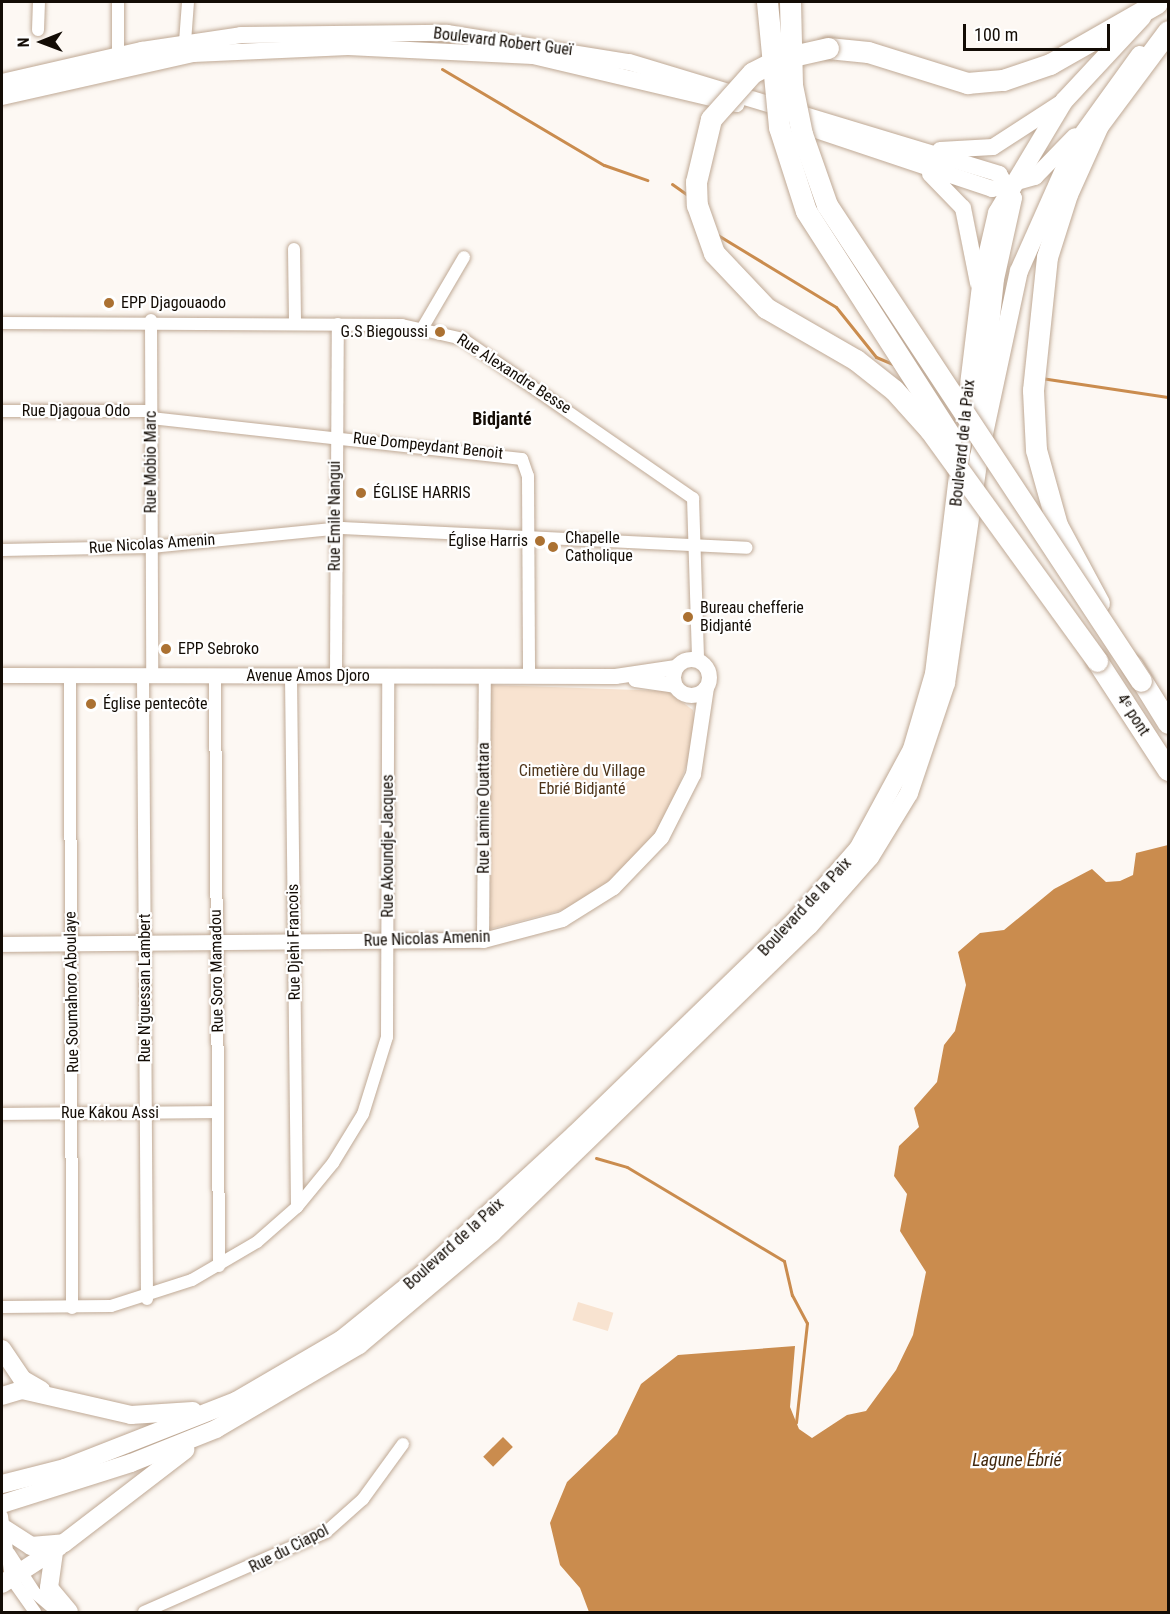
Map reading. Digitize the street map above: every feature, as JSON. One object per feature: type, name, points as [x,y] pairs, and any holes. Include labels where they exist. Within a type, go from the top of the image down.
[{"type":"highway","points":[[767,2],[777,117],[806,212],[1097,661]]},
{"type":"highway","points":[[790,2],[792,85],[802,134],[827,206],[1141,681]]},
{"type":"highway","points":[[1097,661],[930,430],[894,390],[856,360],[766,308],[714,253],[697,206],[696,182],[711,120],[752,73],[779,59],[828,48],[868,52],[968,83],[1003,81],[1050,64],[1158,2]]},
{"type":"highway","points":[[1141,681],[1057,525],[1040,473],[1033,390],[1046,286],[1047,257],[1067,194],[1098,125],[1168,30]]},
{"type":"highway","name":"4ᵉ pont","points":[[1097,661],[1168,770]]},
{"type":"highway","name":"4ᵉ pont","points":[[1141,681],[1168,723]]},
{"type":"main road","name":"Boulevard de la Paix","points":[[2,1484],[65,1468],[236,1401],[342,1339],[426,1271],[794,922],[874,828],[912,749],[934,674],[979,300],[993,226],[1010,186],[1064,100],[1158,2]]},
{"type":"main road","name":"Boulevard Robert Gueï","points":[[2,82],[185,42],[346,30],[485,36],[629,62],[922,158],[982,187],[1010,186]]},
{"type":"main road","name":"Boulevard de la Paix","points":[[1010,186],[1035,177],[1056,161],[1099,105],[1168,30]]},
{"type":"main road","name":"Boulevard Robert Gueï","points":[[2,98],[193,54],[348,47],[474,50],[669,85],[922,158],[993,147],[1064,100]]},
{"type":"main road","name":"Boulevard de la Paix","points":[[4,1513],[216,1430],[359,1345],[440,1283],[809,926],[870,857],[909,792],[939,709],[979,458],[1019,271],[1060,176],[1099,105]]},
{"type":"main road","name":"Boulevard Robert Gueï","points":[[922,158],[963,208],[974,246],[979,300]]},
{"type":"main road","name":"Boulevard de la Paix","points":[[979,458],[981,388],[1007,233],[1010,186]]},
{"type":"main road","points":[[2,1349],[22,1379],[50,1396]]},
{"type":"main road","points":[[2,1396],[22,1390],[107,1413],[154,1416],[236,1401]]},
{"type":"main road","points":[[11,1578],[59,1547],[216,1430]]},
{"type":"main road","points":[[4,1513],[31,1545],[59,1547]]},
{"type":"main road","points":[[59,1547],[49,1588],[69,1612]]},
{"type":"street","points":[[38,30],[39,2]]},
{"type":"street","points":[[118,2],[118,55]]},
{"type":"street","points":[[185,42],[188,2]]},
{"type":"street","points":[[294,249],[295,323]]},
{"type":"street","points":[[423,327],[464,257]]},
{"type":"street","name":"Rue Alexandre Besse","points":[[2,323],[151,320],[338,324],[423,327],[463,339],[688,493],[697,508],[698,660]]},
{"type":"street","name":"Rue Mobio Marc","points":[[147,677],[151,547],[151,320]]},
{"type":"street","name":"Rue Emile Nangui","points":[[336,673],[334,528],[338,324]]},
{"type":"street","name":"Rue Djagoua Odo","points":[[2,411],[151,415]]},
{"type":"street","name":"Rue Dompeydant Benoit","points":[[151,415],[522,459],[528,476],[529,677]]},
{"type":"street","name":"Rue Nicolas Amenin","points":[[2,550],[151,547],[334,528],[747,548]]},
{"type":"street","points":[[685,659],[698,660],[709,675],[706,687],[686,694],[675,686],[675,667],[685,659]]},
{"type":"street","name":"Avenue Amos Djoro","points":[[2,675],[147,677],[291,676],[336,673],[388,677],[615,676],[675,667]]},
{"type":"street","name":"Rue Soumahoro Aboulaye","points":[[70,676],[72,1308]]},
{"type":"street","name":"Rue Soro Mamadou","points":[[215,676],[219,1266]]},
{"type":"street","name":"Rue Djehi Francois","points":[[291,676],[297,1207]]},
{"type":"street","name":"Avenue Amos Djoro","points":[[615,676],[675,686]]},
{"type":"street","name":"Rue N'guessan Lambert","points":[[147,677],[147,1299]]},
{"type":"street","name":"Rue Akoundje Jacques","points":[[2,1307],[72,1308],[147,1299],[219,1266],[297,1207],[333,1162],[375,1082],[387,1037],[388,677]]},
{"type":"street","name":"Rue Lamine Ouattara","points":[[483,940],[485,677]]},
{"type":"street","name":"Rue Nicolas Amenin","points":[[2,944],[483,940],[590,906],[661,837],[693,774],[706,687]]},
{"type":"street","name":"Rue Kakou Assi","points":[[2,1114],[218,1112]]},
{"type":"street","name":"Rue du Ciapol","points":[[144,1612],[326,1532],[363,1499],[403,1444]]},
{"type":"street","points":[[4,1513],[11,1578],[35,1612]]},
{"type":"street","points":[[11,1578],[58,1612]]},
{"type":"green space","name":"Cimetière du Village Ebrié Bidjanté","points":[[491,685],[667,691],[693,710],[696,739],[667,818],[632,867],[570,908],[490,929]]},
{"type":"green space","points":[[578,1302],[613,1313],[608,1331],[572,1320]]},
{"type":"water","name":"Lagune Ébrié","points":[[1168,845],[1168,1612],[589,1612],[580,1588],[560,1565],[550,1523],[567,1482],[617,1434],[641,1384],[678,1355],[795,1346],[790,1407],[799,1429],[812,1438],[847,1415],[866,1411],[896,1370],[913,1335],[926,1272],[900,1231],[907,1194],[894,1176],[899,1146],[919,1127],[914,1108],[937,1082],[944,1045],[955,1031],[966,985],[958,952],[980,933],[1004,930],[1054,889],[1092,869],[1106,882],[1120,881],[1133,875],[1136,853]]},
{"type":"water","points":[[503,1437],[513,1447],[493,1467],[483,1457]]},
{"type":"waterway","points":[[442,69],[604,165],[647,180]]},
{"type":"waterway","points":[[672,184],[688,195]]},
{"type":"waterway","points":[[716,234],[836,307],[876,357],[897,366]]},
{"type":"waterway","points":[[1041,378],[1168,397]]},
{"type":"waterway","points":[[596,1158],[627,1167],[784,1261],[792,1295],[807,1323],[796,1422]]},
{"type":"place","name":"EPP Djagouaodo","points":[[109,303]]},
{"type":"place","name":"G.S Biegoussi","points":[[440,332]]},
{"type":"place","name":"ÉGLISE HARRIS","points":[[361,493]]},
{"type":"place","name":"Église Harris","points":[[540,541]]},
{"type":"place","name":"Chapelle Catholique","points":[[553,547]]},
{"type":"place","name":"Bureau chefferie Bidjanté","points":[[688,617]]},
{"type":"place","name":"EPP Sebroko","points":[[166,649]]},
{"type":"place","name":"Église pentecôte","points":[[91,704]]},
{"type":"district","name":"Bidjanté","points":[[502,419]]}]
